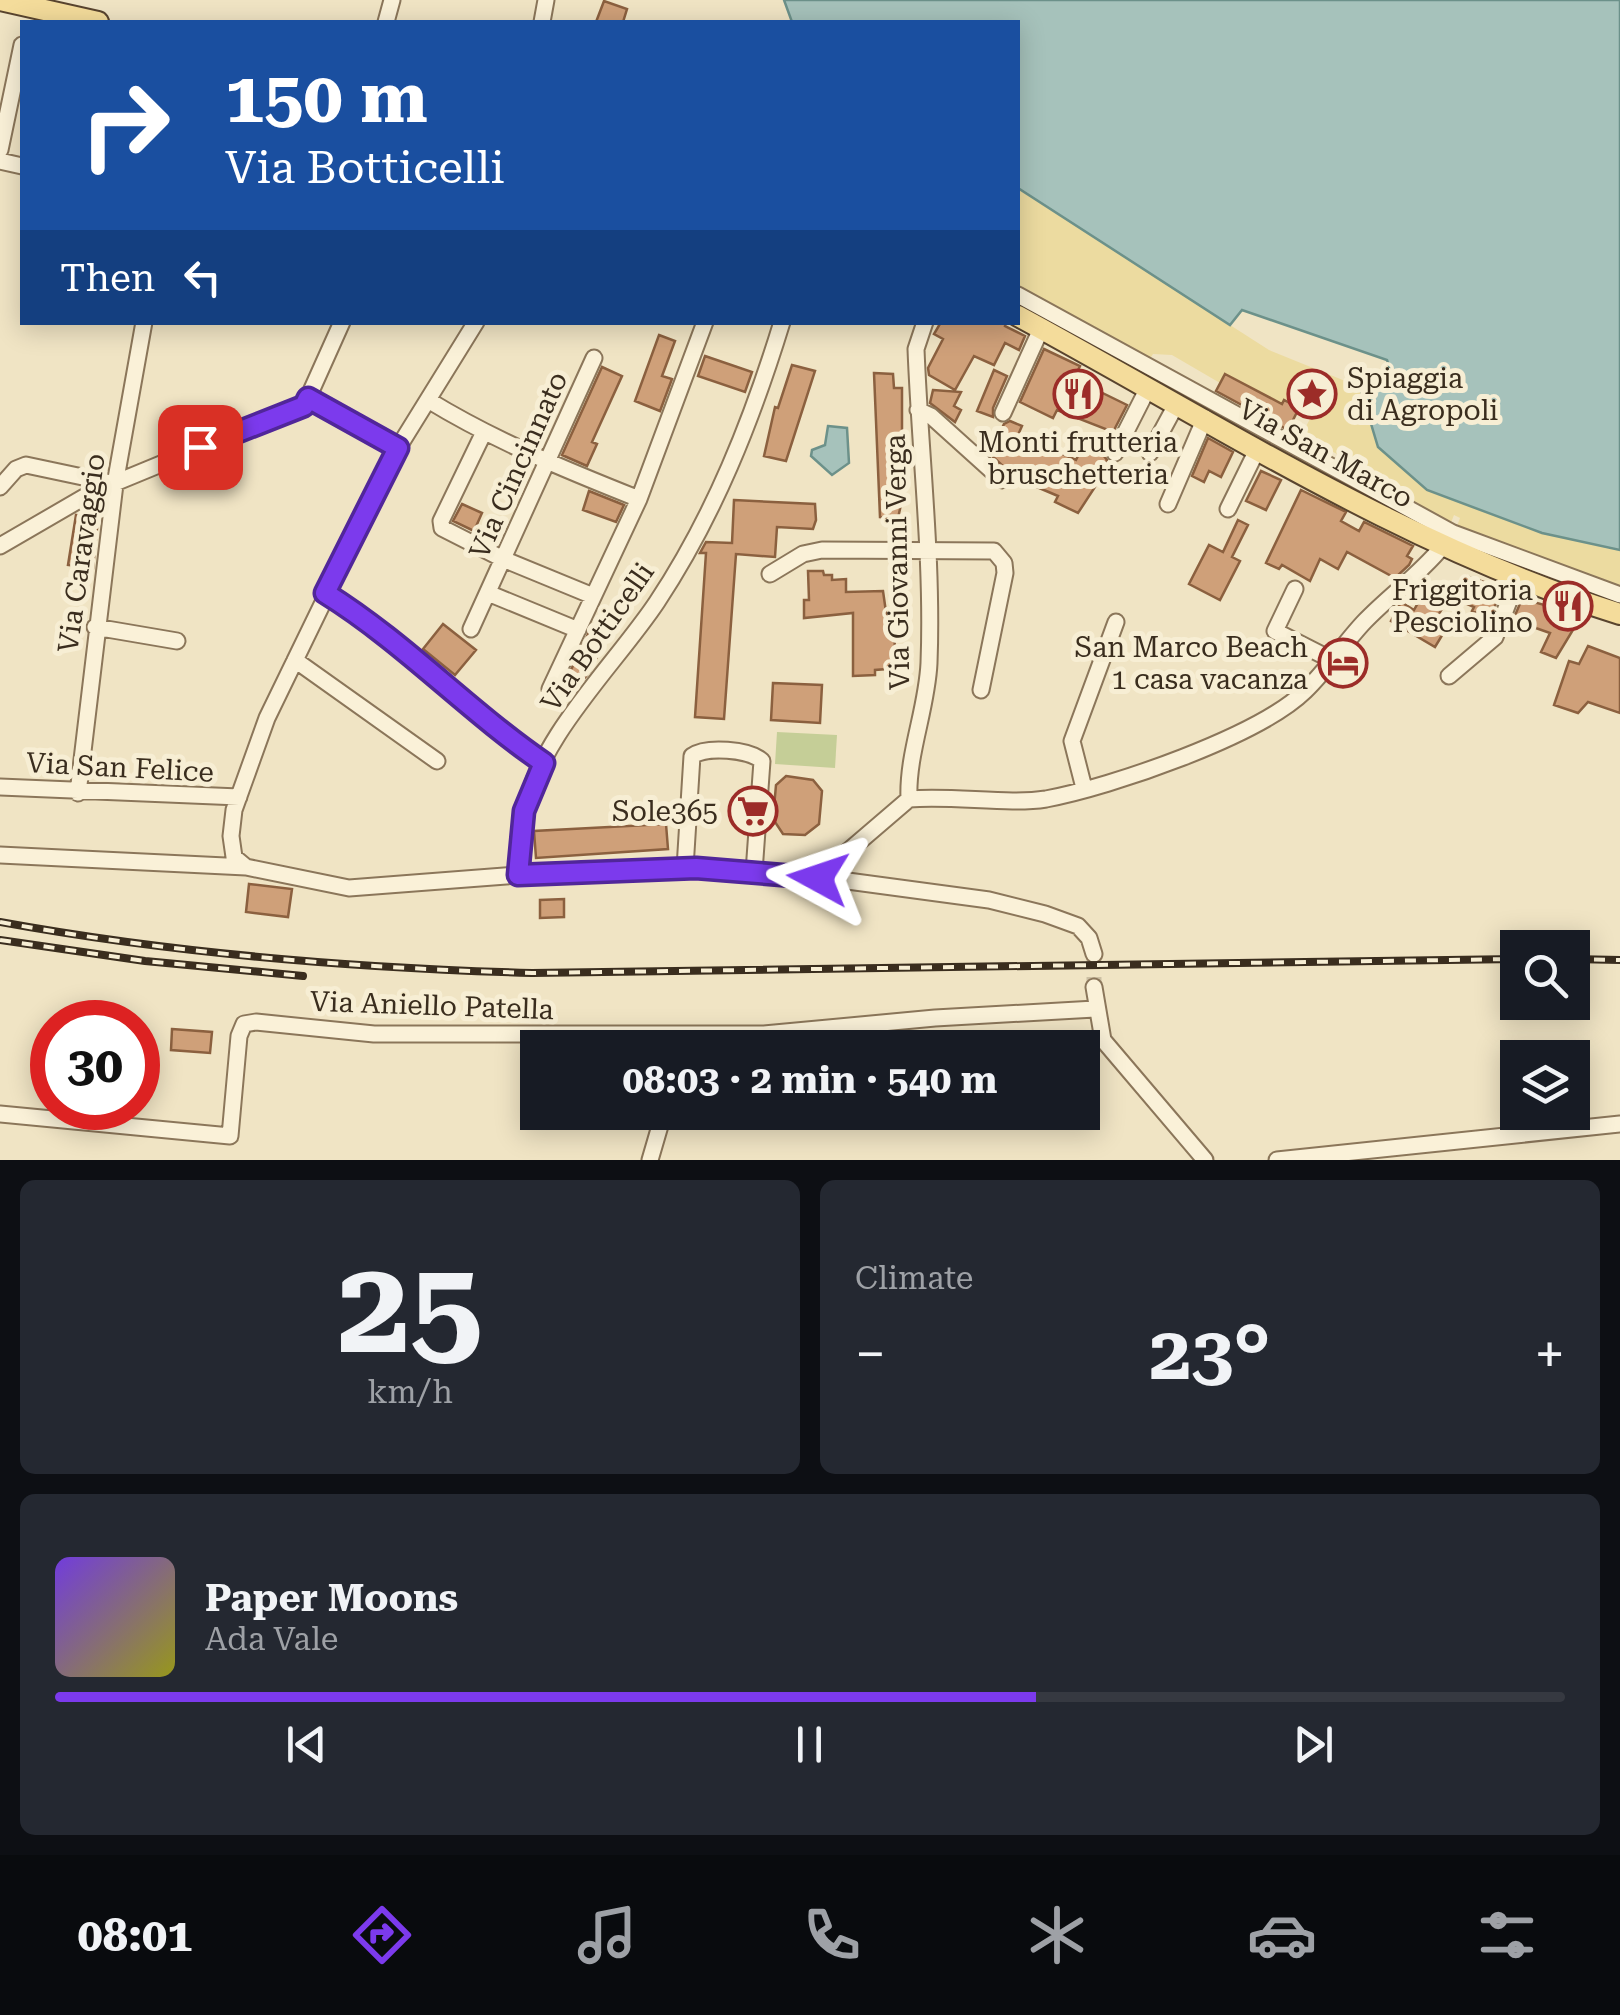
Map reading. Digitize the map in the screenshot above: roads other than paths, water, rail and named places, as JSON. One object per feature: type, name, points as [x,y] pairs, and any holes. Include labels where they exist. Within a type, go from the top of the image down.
[{"type":"main road","points":[[0,0],[87,20]]},
{"type":"main road","name":"Via San Marco","points":[[1020,317],[1442,547],[1517,580],[1620,614]]},
{"type":"street","points":[[0,150],[17,93],[20,64]]},
{"type":"street","points":[[1020,296],[1452,533],[1620,595]]},
{"type":"street","name":"Via Caravaggio","points":[[78,793],[115,484],[143,325]]},
{"type":"street","points":[[0,546],[93,492],[304,406],[341,325]]},
{"type":"street","points":[[246,867],[234,857],[230,836],[267,718],[398,448],[474,325]]},
{"type":"street","name":"Via Botticelli","points":[[550,689],[639,499],[703,325]]},
{"type":"street","name":"Via Botticelli","points":[[518,875],[524,811],[544,763],[566,721],[658,601],[731,467],[781,325]]},
{"type":"street","name":"Via Giovanni Verga","points":[[909,799],[908,779],[925,710],[928,668],[927,550],[916,349],[923,325]]},
{"type":"street","points":[[1004,413],[1040,329]]},
{"type":"street","name":"Via Cincinnato","points":[[471,629],[594,358]]},
{"type":"street","points":[[1115,453],[1148,388]]},
{"type":"street","points":[[308,398],[398,448]]},
{"type":"street","points":[[428,400],[547,463],[639,499]]},
{"type":"street","points":[[1150,453],[1176,403]]},
{"type":"street","points":[[918,410],[931,416],[1002,480]]},
{"type":"street","points":[[1168,504],[1204,418]]},
{"type":"street","points":[[484,432],[441,522],[447,533],[594,596]]},
{"type":"street","points":[[1228,509],[1258,448]]},
{"type":"street","points":[[0,487],[16,469],[26,465],[115,484]]},
{"type":"street","points":[[818,878],[909,799],[1044,799],[1203,748],[1266,720],[1304,692],[1367,619],[1419,575],[1442,547]]},
{"type":"street","points":[[770,574],[803,554],[822,550],[994,551],[1004,563],[981,690]]},
{"type":"street","points":[[1448,676],[1495,637],[1517,580]]},
{"type":"street","points":[[1294,589],[1275,632],[1332,660]]},
{"type":"street","points":[[325,593],[356,612],[544,763]]},
{"type":"street","name":"Via Cincinnato","points":[[488,593],[578,630]]},
{"type":"street","points":[[1084,788],[1072,740],[1116,622]]},
{"type":"street","points":[[95,627],[177,641]]},
{"type":"street","points":[[295,660],[437,761]]},
{"type":"street","points":[[685,868],[692,792],[690,767],[692,756],[701,750],[754,754],[762,761],[754,872]]},
{"type":"street","name":"Via San Felice","points":[[0,786],[78,793],[239,798]]},
{"type":"street","points":[[0,855],[246,867],[348,888],[685,868],[754,872],[989,900],[1078,926],[1089,938],[1094,954]]},
{"type":"street","points":[[1094,988],[1103,1040],[1205,1160]]},
{"type":"street","name":"Via Aniello Patella","points":[[807,1030],[1095,1009]]},
{"type":"street","name":"Via Aniello Patella","points":[[0,1114],[230,1136],[239,1036],[244,1024],[374,1034],[520,1038]]},
{"type":"street","points":[[1278,1160],[1620,1124]]},
{"type":"street","points":[[650,1160],[659,1130]]},
{"type":"water","points":[[784,0],[1620,0],[1620,550],[1542,533],[1427,490],[1378,447],[1360,387],[1395,383],[1387,360],[1242,310],[1230,325],[1020,189],[1020,20],[791,20]]},
{"type":"water","points":[[828,426],[847,428],[849,463],[832,475],[811,456],[812,450],[825,445]]},
{"type":"tunnel","points":[[1094,954],[1094,987]]},
{"type":"railway","points":[[0,922],[132,943],[265,958],[532,973],[1500,959]]},
{"type":"railway","points":[[0,940],[145,961],[303,976]]},
{"type":"railway","points":[[1590,959],[1620,960]]},
{"type":"place","name":"Monti frutteria bruschetteria","points":[[1078,394]]},
{"type":"place","name":"Spiaggia di Agropoli","points":[[1312,394]]},
{"type":"place","name":"Friggitoria Pesciolino","points":[[1568,606]]},
{"type":"place","name":"San Marco Beach 1 casa vacanza","points":[[1343,663]]},
{"type":"place","name":"Sole365","points":[[753,811]]}]
